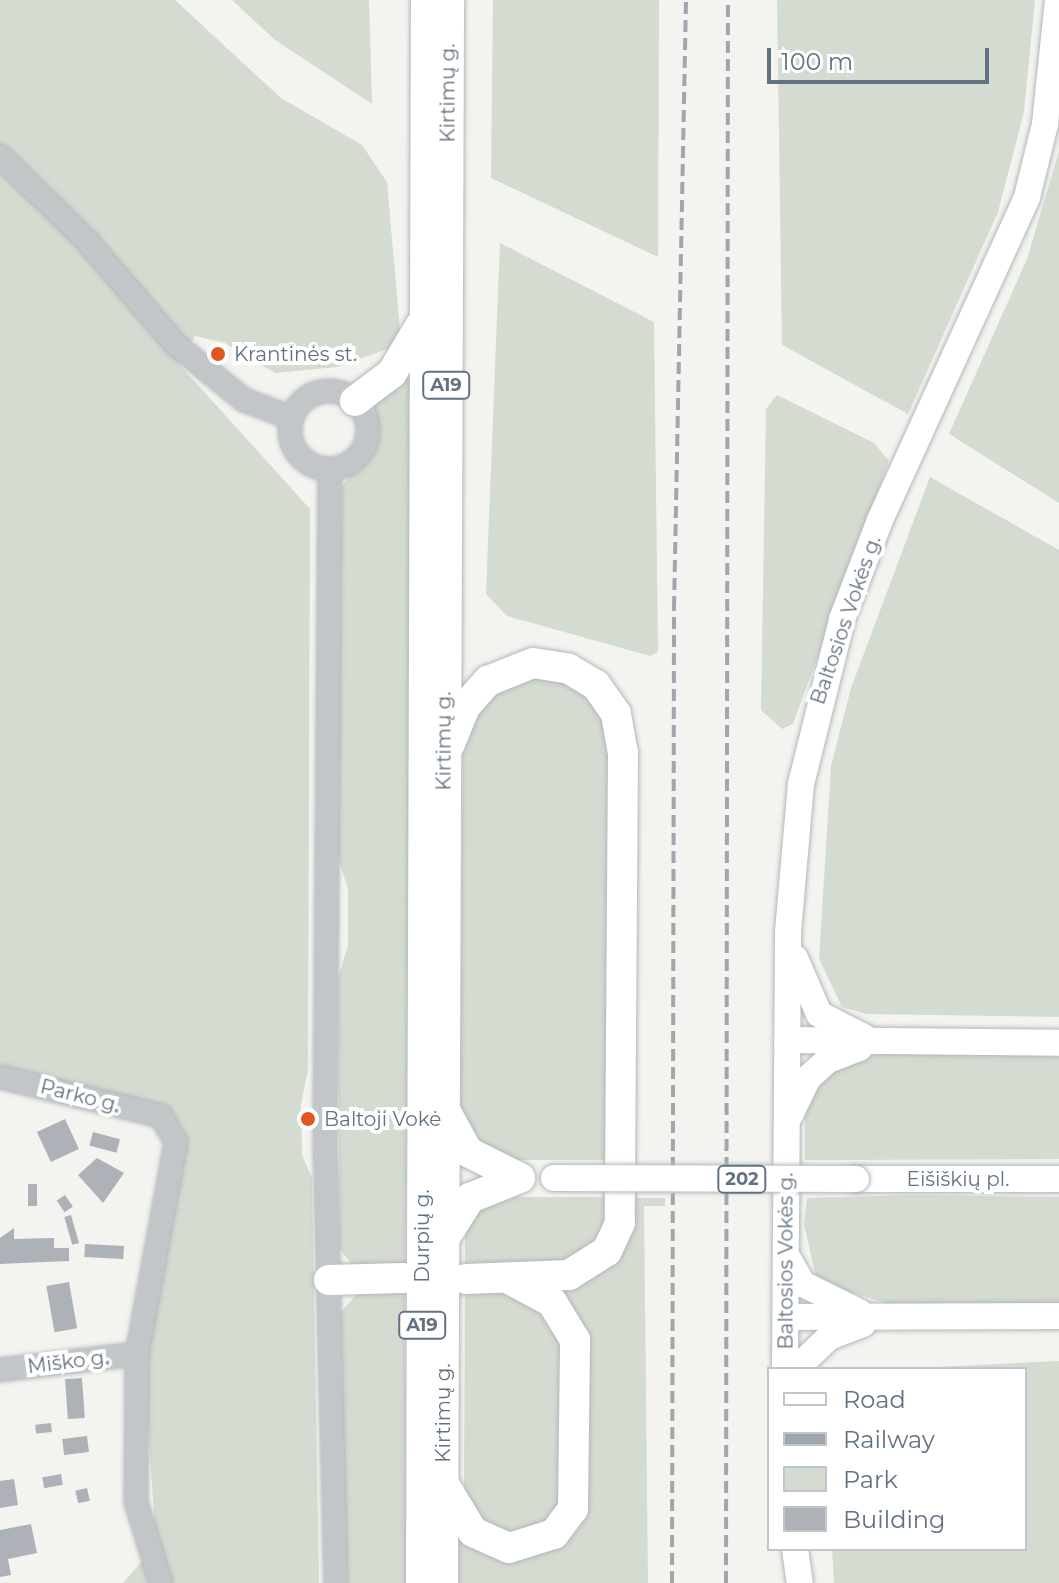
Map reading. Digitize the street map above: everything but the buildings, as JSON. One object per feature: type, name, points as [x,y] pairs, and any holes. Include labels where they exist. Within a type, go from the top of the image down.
[{"type":"highway","name":"Kirtimų g.","points":[[422,1177],[426,0]]},
{"type":"highway","name":"Kirtimų g.","points":[[443,1482],[449,0]]},
{"type":"highway","points":[[355,401],[402,361],[424,317]]},
{"type":"highway","points":[[444,769],[465,707],[488,681],[519,665],[550,665],[584,676],[607,699],[621,733],[620,1223],[607,1251],[585,1268],[511,1280],[466,1279]]},
{"type":"highway","points":[[443,1106],[468,1152],[520,1178]]},
{"type":"highway","name":"Durpių g.","points":[[421,1583],[422,1177]]},
{"type":"highway","points":[[444,1240],[470,1198],[520,1178]]},
{"type":"highway","points":[[329,1280],[403,1278]]},
{"type":"highway","points":[[443,1482],[473,1532],[509,1548],[554,1534],[573,1509],[575,1340],[552,1302],[511,1280]]},
{"type":"highway","name":"A19","points":[[443,1482],[443,1583]]},
{"type":"main road","name":"Baltosios Vokės g.","points":[[785,1367],[788,932],[801,784],[817,702],[880,520],[1027,197],[1057,45],[1058,0]]},
{"type":"main road","points":[[788,932],[819,1014],[883,1043]]},
{"type":"main road","points":[[787,1040],[1059,1043]]},
{"type":"main road","points":[[786,1124],[808,1078],[828,1060],[883,1043]]},
{"type":"main road","points":[[1020,1178],[1059,1167]]},
{"type":"main road","name":"Eišiškių pl.","points":[[520,1178],[1059,1179]]},
{"type":"main road","points":[[1020,1178],[1059,1188]]},
{"type":"main road","points":[[786,1254],[803,1284],[823,1299],[877,1319]]},
{"type":"main road","points":[[786,1317],[1059,1316]]},
{"type":"main road","points":[[798,1367],[829,1337],[877,1319]]},
{"type":"main road","points":[[795,1551],[800,1583]]},
{"type":"street","points":[[0,156],[76,229],[175,344],[244,400],[292,418]]},
{"type":"street","points":[[326,391],[355,401],[366,416],[365,445],[330,469],[298,453],[292,418],[299,405],[326,391]]},
{"type":"street","points":[[330,469],[329,1280],[336,1583]]},
{"type":"street","name":"Parko g.","points":[[0,1077],[161,1116],[176,1142],[137,1354]]},
{"type":"street","points":[[137,1354],[136,1502],[161,1583]]},
{"type":"street","name":"Miško g.","points":[[0,1370],[137,1354]]},
{"type":"green space","points":[[0,0],[175,0],[281,98],[362,145],[387,182],[400,330],[393,347],[337,367],[275,373],[225,343],[195,336],[179,364],[310,509],[308,1069],[301,1105],[302,1155],[312,1178],[319,1583],[123,1583],[156,1545],[144,1361],[185,1133],[169,1113],[0,1068]]},
{"type":"green space","points":[[232,0],[369,0],[372,104],[275,40]]},
{"type":"green space","points":[[493,0],[659,0],[658,257],[491,178]]},
{"type":"green space","points":[[777,0],[1035,0],[1024,112],[998,212],[908,414],[782,345]]},
{"type":"green space","points":[[1059,151],[1059,503],[949,434],[1027,259]]},
{"type":"green space","points":[[500,243],[654,322],[658,652],[650,656],[507,616],[486,594]]},
{"type":"green space","points":[[408,367],[415,369],[405,1272],[354,1267],[339,1248],[338,979],[348,945],[348,889],[337,854],[342,486],[372,447],[370,405]]},
{"type":"green space","points":[[777,395],[874,443],[889,461],[793,724],[782,729],[761,710],[766,409]]},
{"type":"green space","points":[[930,477],[1059,550],[1059,1017],[867,1014],[842,1007],[819,959],[831,766],[851,688]]},
{"type":"green space","points":[[510,675],[573,678],[611,720],[614,1160],[492,1160],[460,1115],[463,734]]},
{"type":"green space","points":[[900,1052],[1059,1055],[1059,1159],[805,1160],[805,1113],[818,1080],[865,1056]]},
{"type":"green space","points":[[916,1195],[1059,1197],[1059,1306],[896,1306],[817,1282],[804,1224],[807,1198]]},
{"type":"green space","points":[[491,1197],[615,1197],[613,1223],[578,1264],[465,1270],[465,1222]]},
{"type":"green space","points":[[631,1198],[665,1198],[665,1206],[644,1206],[648,1583],[458,1583],[458,1536],[562,1538],[585,1350],[551,1291],[569,1284]]},
{"type":"green space","points":[[405,1291],[406,1583],[345,1583],[341,1312],[358,1293]]},
{"type":"green space","points":[[465,1291],[511,1291],[564,1326],[571,1486],[543,1534],[485,1532],[464,1491]]},
{"type":"green space","points":[[1059,1361],[1059,1583],[834,1583],[832,1551],[1027,1551],[1027,1367],[935,1367]]},
{"type":"railway","points":[[672,1583],[674,608],[686,0]]},
{"type":"railway","points":[[726,1583],[728,0]]},
{"type":"place","name":"Krantinės st.","points":[[218,354]]},
{"type":"place","name":"Baltoji Vokė","points":[[308,1119]]}]
